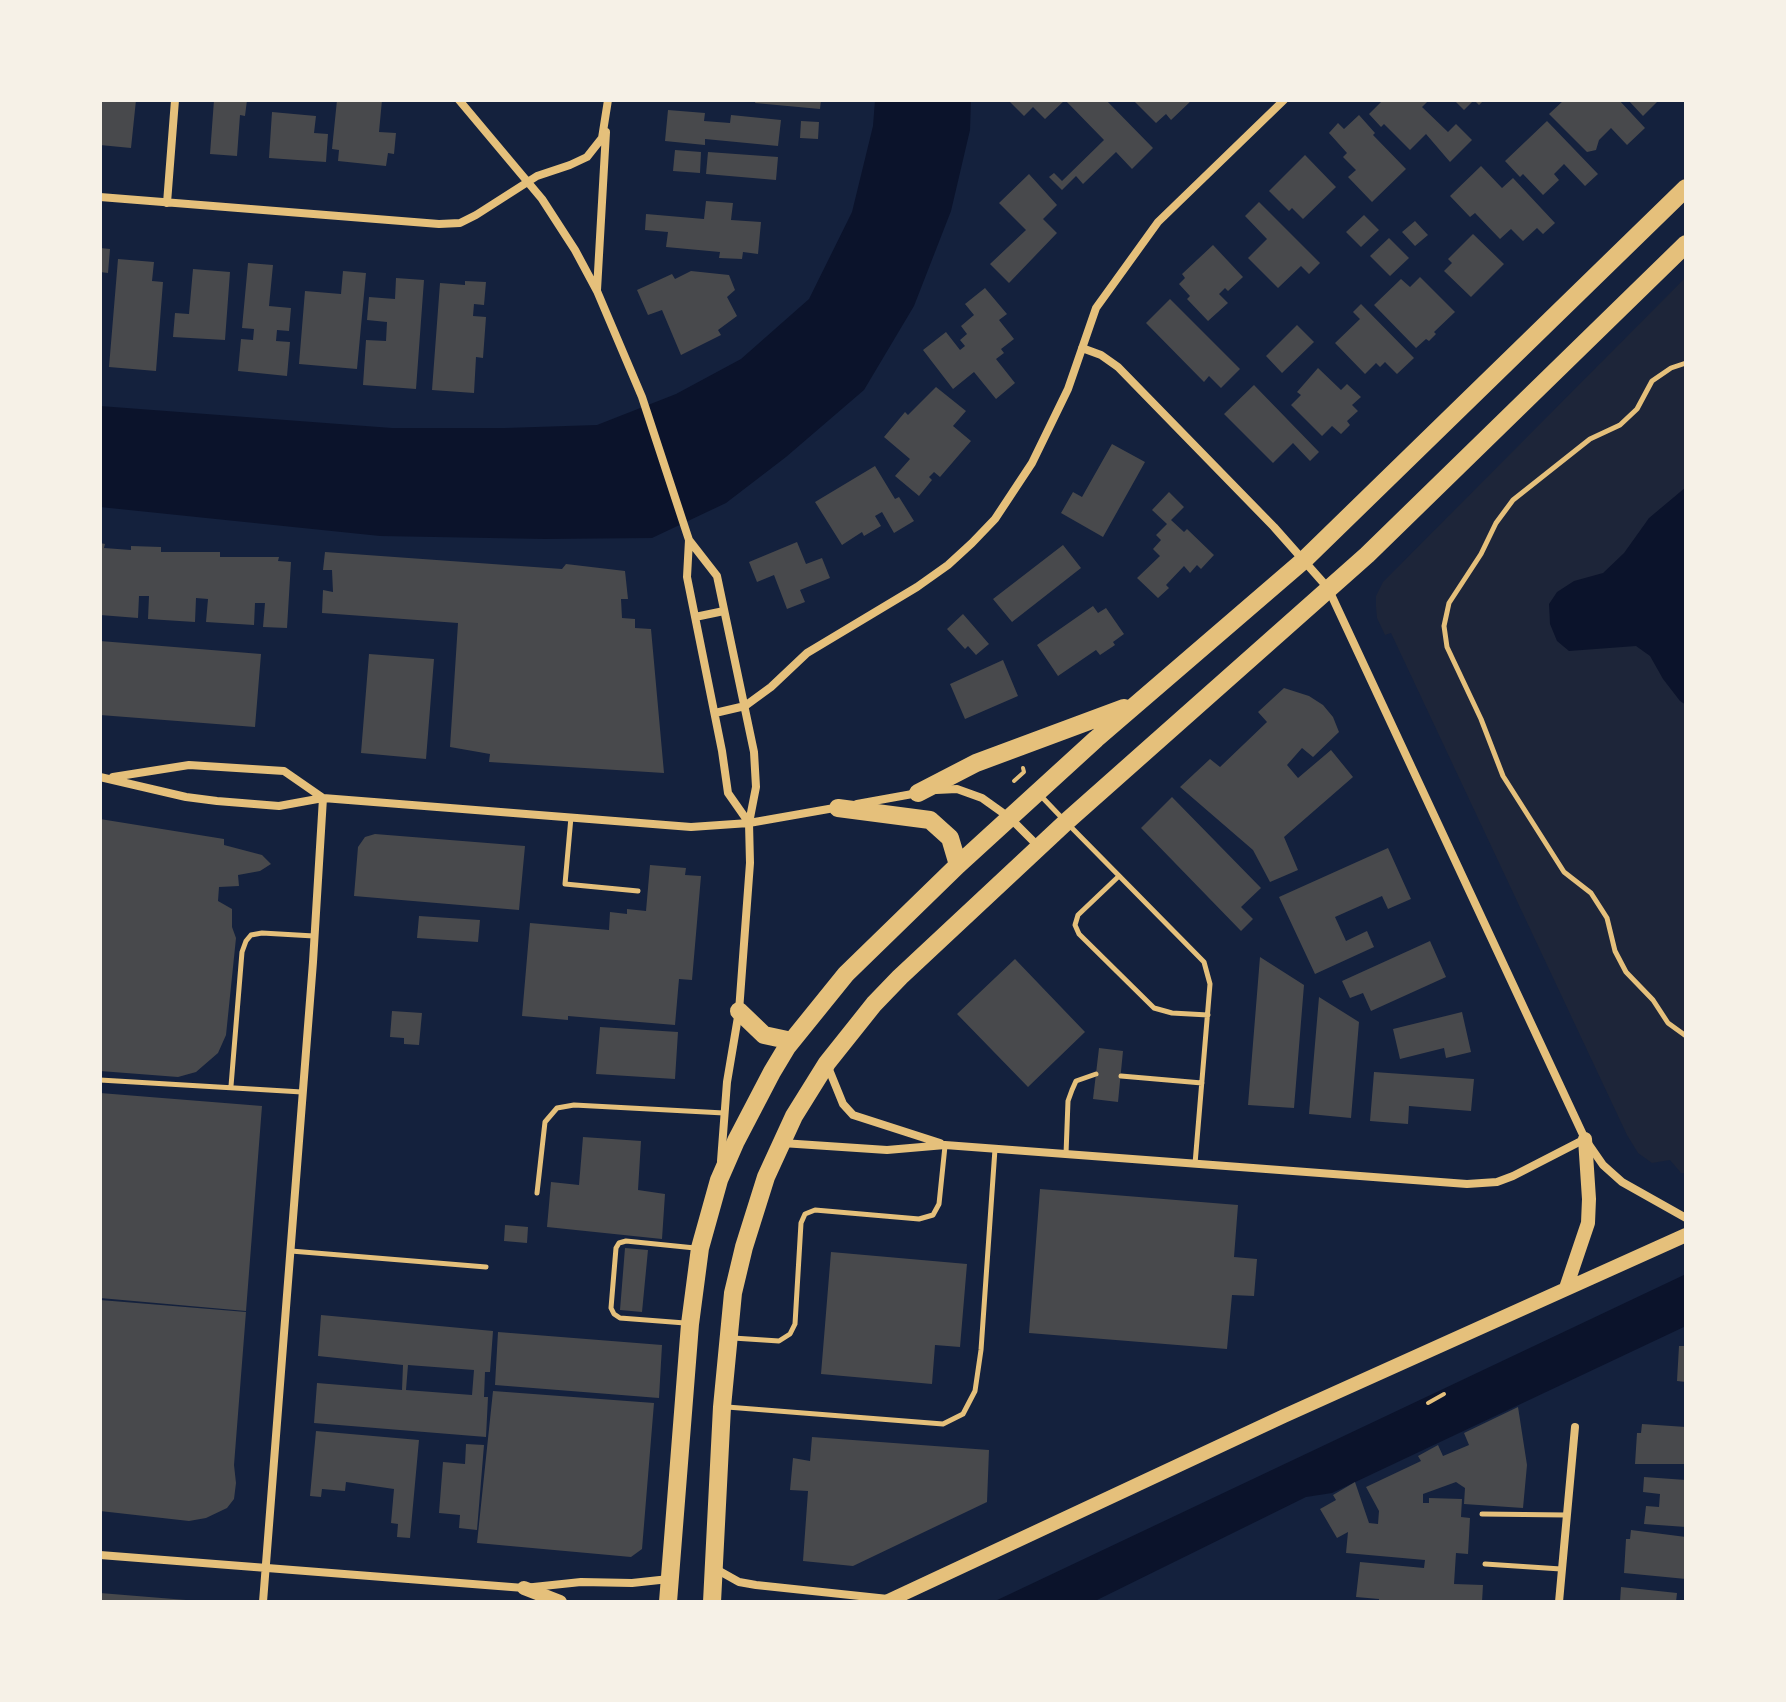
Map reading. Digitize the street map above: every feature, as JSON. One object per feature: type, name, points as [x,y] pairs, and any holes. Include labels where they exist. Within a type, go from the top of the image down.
[{"type":"highway","points":[[668,1602],[690,1324],[700,1248],[719,1180],[754,1105],[792,1041],[846,974],[958,865],[1138,703],[1304,560],[1686,188]]},
{"type":"highway","points":[[712,1602],[722,1407],[733,1293],[766,1177],[794,1116],[827,1063],[865,1014],[900,977],[1066,822],[1367,555],[1686,244]]},
{"type":"highway","points":[[918,793],[976,763],[1138,703]]},
{"type":"highway","points":[[838,808],[930,820],[950,838],[958,865]]},
{"type":"highway","points":[[739,1011],[764,1035],[792,1041]]},
{"type":"main road","points":[[1566,1288],[1588,1223],[1585,1139]]},
{"type":"main road","points":[[889,1600],[1686,1235]]},
{"type":"main road","points":[[524,1588],[560,1602]]},
{"type":"street","points":[[167,203],[175,100]]},
{"type":"street","points":[[459,100],[559,222],[597,291],[642,397],[689,540],[717,576],[754,752],[756,787],[749,823],[750,863],[739,1011],[724,1113],[719,1180]]},
{"type":"street","points":[[597,291],[608,100]]},
{"type":"street","points":[[715,713],[745,706],[771,687],[807,653],[917,587],[948,565],[995,519],[1032,463],[1068,389],[1096,308],[1158,222],[1284,100]]},
{"type":"street","points":[[100,197],[449,224],[476,215],[527,181],[587,157],[599,144],[606,121]]},
{"type":"street","points":[[1082,348],[1101,355],[1118,367],[1328,588],[1585,1139],[1603,1165],[1622,1182],[1686,1218]]},
{"type":"street","points":[[689,540],[687,577],[728,793],[749,823]]},
{"type":"street","points":[[695,617],[724,611]]},
{"type":"street","points":[[105,777],[189,765],[284,771],[323,798]]},
{"type":"street","points":[[105,777],[186,797],[217,801],[279,806],[323,798],[691,827],[749,823],[948,789],[965,791],[982,798],[1010,818],[1039,847]]},
{"type":"street","points":[[263,1602],[323,798]]},
{"type":"street","points":[[827,1063],[836,1092],[853,1115],[945,1145]]},
{"type":"street","points":[[781,1143],[887,1150],[945,1145],[1467,1184],[1497,1182],[1585,1139]]},
{"type":"street","points":[[1559,1602],[1575,1427]]},
{"type":"street","points":[[100,1555],[524,1588],[581,1582],[632,1583],[669,1579]]},
{"type":"street","points":[[712,1567],[739,1582],[889,1600]]},
{"type":"lane","points":[[1686,363],[1671,368],[1652,381],[1637,409],[1620,425],[1590,439],[1513,500],[1449,603],[1444,626],[1447,647],[1481,719],[1503,776],[1564,872],[1591,893],[1607,918],[1615,951],[1626,972],[1653,1000],[1668,1023],[1686,1036]]},
{"type":"lane","points":[[1038,793],[1204,962],[1210,984],[1195,1164]]},
{"type":"lane","points":[[571,817],[565,884],[638,891]]},
{"type":"lane","points":[[1119,876],[1078,915],[1075,925],[1079,934],[1154,1008],[1172,1013],[1208,1015]]},
{"type":"lane","points":[[231,1086],[242,952],[246,941],[251,935],[262,933],[314,936]]},
{"type":"lane","points":[[1066,1154],[1068,1101],[1072,1090],[1076,1081],[1096,1074]]},
{"type":"lane","points":[[1121,1076],[1202,1083]]},
{"type":"lane","points":[[100,1080],[303,1092]]},
{"type":"lane","points":[[537,1193],[545,1122],[557,1108],[574,1105],[724,1113]]},
{"type":"lane","points":[[728,1338],[779,1341],[790,1334],[795,1324],[801,1223],[805,1214],[815,1210],[919,1219],[933,1215],[939,1204],[945,1145]]},
{"type":"lane","points":[[722,1407],[943,1424],[963,1414],[975,1391],[981,1350],[995,1149]]},
{"type":"lane","points":[[690,1324],[620,1318],[614,1314],[611,1308],[616,1248],[626,1241],[700,1248]]},
{"type":"lane","points":[[291,1251],[486,1267]]},
{"type":"lane","points":[[1482,1514],[1567,1515]]},
{"type":"lane","points":[[1485,1564],[1562,1569]]},
{"type":"path","points":[[1014,781],[1024,772],[1022,765]]},
{"type":"path","points":[[1431,1389],[1436,1398]]},
{"type":"path","points":[[1428,1403],[1444,1394]]},
{"type":"shaded area","points":[[875,100],[971,100],[970,130],[951,211],[914,306],[864,390],[786,457],[726,503],[652,538],[545,539],[380,536],[100,507],[100,406],[392,428],[505,428],[597,425],[676,394],[741,359],[809,299],[852,212],[873,126]]},
{"type":"shaded area","points":[[1686,277],[1686,1173],[1681,1173],[1670,1160],[1652,1163],[1638,1153],[1627,1135],[1391,633],[1385,635],[1377,618],[1376,596],[1383,582]]},
{"type":"shaded area","points":[[1686,487],[1686,705],[1663,679],[1650,656],[1636,646],[1569,651],[1557,641],[1550,624],[1549,604],[1557,592],[1574,581],[1603,573],[1624,553],[1649,518]]},
{"type":"shaded area","points":[[1686,1274],[1686,1326],[1332,1493],[1306,1497],[1093,1602],[993,1602]]},
{"type":"building","points":[[100,100],[136,100],[131,148],[100,145]]},
{"type":"building","points":[[214,100],[247,100],[245,116],[240,115],[237,156],[210,154]]},
{"type":"building","points":[[337,100],[382,100],[379,132],[396,133],[394,154],[388,153],[386,166],[338,161],[339,150],[332,149]]},
{"type":"building","points":[[756,100],[821,100],[820,109],[755,103]]},
{"type":"building","points":[[1008,100],[1065,100],[1045,119],[1033,107],[1024,116]]},
{"type":"building","points":[[1065,100],[1106,100],[1153,148],[1132,169],[1116,152],[1083,184],[1076,176],[1062,190],[1049,177],[1054,173],[1062,181],[1104,140]]},
{"type":"building","points":[[1133,100],[1192,100],[1171,120],[1166,114],[1156,123]]},
{"type":"building","points":[[1383,100],[1429,100],[1422,107],[1448,132],[1456,124],[1472,140],[1450,162],[1426,134],[1410,150],[1369,114]]},
{"type":"building","points":[[1454,100],[1474,100],[1464,110]]},
{"type":"building","points":[[1564,100],[1619,100],[1645,128],[1627,145],[1611,128],[1599,140],[1596,150],[1587,152],[1549,114]]},
{"type":"building","points":[[1628,100],[1659,100],[1643,116]]},
{"type":"building","points":[[668,110],[705,113],[704,121],[730,123],[731,115],[781,120],[778,146],[705,139],[705,145],[665,141]]},
{"type":"building","points":[[272,112],[316,116],[314,133],[328,134],[326,162],[269,158]]},
{"type":"building","points":[[1359,115],[1375,133],[1373,135],[1406,169],[1372,202],[1348,177],[1356,170],[1343,157],[1347,153],[1329,133],[1338,123],[1344,129]]},
{"type":"building","points":[[801,121],[819,122],[818,139],[800,138]]},
{"type":"building","points":[[1547,121],[1598,174],[1585,186],[1564,164],[1554,174],[1559,180],[1543,195],[1505,161]]},
{"type":"building","points":[[675,150],[701,152],[700,173],[673,171]]},
{"type":"building","points":[[708,152],[778,157],[776,180],[706,174]]},
{"type":"building","points":[[1305,155],[1336,187],[1303,219],[1292,208],[1289,211],[1269,191]]},
{"type":"building","points":[[1481,166],[1502,188],[1513,178],[1555,223],[1543,234],[1537,228],[1523,241],[1511,229],[1500,239],[1475,213],[1470,217],[1450,196]]},
{"type":"building","points":[[1029,174],[1057,205],[1043,219],[1057,233],[1009,283],[990,264],[1026,230],[999,203]]},
{"type":"building","points":[[706,201],[733,203],[731,220],[761,222],[758,254],[743,252],[742,259],[719,258],[720,252],[666,247],[668,232],[645,230],[646,214],[704,219]]},
{"type":"building","points":[[1259,202],[1320,263],[1309,274],[1301,266],[1278,288],[1248,258],[1267,239],[1245,216]]},
{"type":"building","points":[[1364,215],[1379,230],[1361,247],[1346,232]]},
{"type":"building","points":[[1415,221],[1428,235],[1415,246],[1402,232]]},
{"type":"building","points":[[1473,234],[1504,264],[1471,297],[1444,271],[1452,263],[1448,259]]},
{"type":"building","points":[[1389,238],[1409,258],[1390,276],[1370,256]]},
{"type":"building","points":[[1213,245],[1243,277],[1228,291],[1225,288],[1219,294],[1228,303],[1208,321],[1187,299],[1190,296],[1179,284],[1185,278],[1182,274]]},
{"type":"building","points":[[100,248],[110,249],[108,273],[100,272]]},
{"type":"building","points":[[118,259],[154,262],[152,281],[163,282],[156,371],[109,367]]},
{"type":"building","points":[[248,263],[273,265],[269,306],[291,308],[289,331],[277,330],[276,341],[290,342],[287,376],[238,371],[241,339],[253,340],[254,329],[242,328]]},
{"type":"building","points":[[193,269],[230,272],[225,340],[173,337],[175,313],[189,314]]},
{"type":"building","points":[[343,271],[366,273],[357,369],[299,364],[305,291],[341,294]]},
{"type":"building","points":[[691,271],[729,275],[735,290],[727,297],[737,316],[718,330],[721,335],[681,355],[662,310],[648,315],[637,290],[672,274],[675,279]]},
{"type":"building","points":[[1420,277],[1455,312],[1429,341],[1426,339],[1416,348],[1374,305],[1401,279],[1410,287]]},
{"type":"building","points":[[396,278],[424,280],[416,389],[363,385],[366,340],[386,341],[387,322],[367,320],[369,297],[395,299]]},
{"type":"building","points":[[465,281],[486,282],[484,305],[474,304],[473,316],[486,317],[483,358],[476,357],[474,393],[432,390],[440,283],[465,285]]},
{"type":"building","points":[[985,288],[1007,314],[999,320],[1014,339],[1001,349],[1004,353],[996,359],[1015,383],[996,399],[974,372],[953,389],[923,350],[946,332],[960,350],[965,346],[960,340],[967,334],[961,326],[974,315],[965,304]]},
{"type":"building","points":[[1170,299],[1240,369],[1221,388],[1209,376],[1204,382],[1146,323]]},
{"type":"building","points":[[1361,304],[1414,358],[1397,374],[1385,362],[1380,367],[1376,363],[1365,374],[1335,343],[1360,319],[1353,312]]},
{"type":"building","points":[[1297,325],[1314,342],[1282,373],[1266,356]]},
{"type":"building","points":[[1318,368],[1341,390],[1347,384],[1361,397],[1352,405],[1358,411],[1347,421],[1350,425],[1341,434],[1332,426],[1322,436],[1291,405],[1301,395],[1297,392]]},
{"type":"building","points":[[1254,385],[1319,452],[1310,461],[1293,443],[1273,463],[1224,414]]},
{"type":"building","points":[[936,387],[966,411],[953,426],[971,441],[940,477],[934,472],[929,477],[932,480],[919,496],[895,476],[910,459],[884,437],[905,412],[908,415]]},
{"type":"building","points":[[1112,444],[1145,462],[1103,537],[1061,513],[1073,492],[1082,497]]},
{"type":"building","points":[[875,466],[895,499],[899,497],[914,521],[894,533],[882,512],[875,516],[881,526],[864,536],[862,532],[842,545],[815,502]]},
{"type":"building","points":[[1169,492],[1184,507],[1171,520],[1184,532],[1187,529],[1214,555],[1201,569],[1197,565],[1190,573],[1184,566],[1158,598],[1137,578],[1160,556],[1153,549],[1161,540],[1156,535],[1167,524],[1152,510]]},
{"type":"building","points":[[797,542],[806,564],[822,558],[830,578],[800,590],[805,602],[787,609],[774,575],[757,582],[749,562]]},
{"type":"building","points":[[100,543],[105,544],[104,548],[131,550],[131,546],[161,547],[161,552],[220,552],[220,557],[279,557],[278,561],[291,562],[287,628],[263,627],[265,603],[255,603],[254,625],[206,622],[208,599],[196,598],[195,622],[148,619],[149,596],[139,596],[138,618],[100,615]]},
{"type":"building","points":[[1063,545],[1081,568],[1012,622],[993,599]]},
{"type":"building","points":[[325,552],[562,569],[566,564],[625,571],[628,599],[621,599],[622,618],[635,619],[635,628],[651,629],[664,773],[489,762],[490,754],[450,747],[458,623],[322,613],[323,590],[333,592],[332,570],[323,570]]},
{"type":"building","points":[[1093,606],[1098,613],[1106,608],[1124,634],[1100,655],[1096,650],[1058,676],[1037,645]]},
{"type":"building","points":[[963,614],[989,644],[976,655],[968,646],[965,649],[947,629]]},
{"type":"building","points":[[100,641],[261,654],[255,727],[100,715]]},
{"type":"building","points":[[369,654],[434,659],[426,759],[361,753]]},
{"type":"building","points":[[1003,660],[1018,696],[965,719],[950,684]]},
{"type":"building","points":[[1284,688],[1309,696],[1323,705],[1333,717],[1339,732],[1313,757],[1302,748],[1287,765],[1298,778],[1331,750],[1353,777],[1284,837],[1298,870],[1270,882],[1253,850],[1180,787],[1210,759],[1220,767],[1267,722],[1258,712]]},
{"type":"building","points":[[1172,797],[1261,888],[1241,907],[1253,919],[1241,931],[1141,828]]},
{"type":"building","points":[[100,819],[224,839],[224,845],[262,855],[271,864],[260,871],[238,875],[239,886],[219,887],[218,901],[232,909],[232,927],[236,938],[226,1035],[218,1053],[196,1072],[178,1077],[100,1071]]},
{"type":"building","points":[[375,834],[525,846],[519,910],[354,896],[358,847],[365,837]]},
{"type":"building","points":[[1388,848],[1411,899],[1388,909],[1382,896],[1335,917],[1346,941],[1367,931],[1374,947],[1315,974],[1279,897]]},
{"type":"building","points":[[650,865],[686,868],[685,875],[701,876],[692,980],[679,979],[675,1025],[568,1016],[568,1020],[522,1016],[530,923],[609,930],[610,912],[627,914],[627,909],[646,911]]},
{"type":"building","points":[[419,916],[480,920],[478,942],[417,938]]},
{"type":"building","points":[[1430,941],[1446,977],[1371,1011],[1363,993],[1350,998],[1342,981]]},
{"type":"building","points":[[1260,957],[1304,985],[1294,1108],[1248,1105]]},
{"type":"building","points":[[1015,959],[1085,1032],[1028,1087],[957,1014]]},
{"type":"building","points":[[1319,997],[1359,1022],[1351,1118],[1309,1114]]},
{"type":"building","points":[[392,1011],[422,1013],[419,1045],[404,1044],[404,1038],[390,1037]]},
{"type":"building","points":[[1462,1012],[1471,1052],[1446,1058],[1444,1048],[1400,1059],[1393,1029]]},
{"type":"building","points":[[600,1027],[678,1032],[675,1079],[596,1074]]},
{"type":"building","points":[[1099,1048],[1123,1051],[1118,1102],[1093,1099]]},
{"type":"building","points":[[1374,1072],[1474,1079],[1471,1111],[1409,1106],[1408,1124],[1370,1121]]},
{"type":"building","points":[[100,1093],[262,1106],[246,1311],[100,1298]]},
{"type":"building","points":[[583,1137],[641,1141],[638,1190],[665,1194],[662,1239],[547,1227],[551,1182],[579,1185]]},
{"type":"building","points":[[1040,1189],[1238,1205],[1234,1257],[1257,1259],[1254,1296],[1232,1295],[1227,1349],[1029,1333]]},
{"type":"building","points":[[505,1225],[528,1227],[527,1243],[504,1241]]},
{"type":"building","points":[[625,1248],[648,1250],[642,1312],[620,1310]]},
{"type":"building","points":[[831,1252],[967,1264],[960,1347],[935,1345],[932,1384],[821,1374]]},
{"type":"building","points":[[100,1300],[246,1312],[234,1465],[236,1483],[234,1499],[227,1508],[206,1518],[189,1521],[100,1511]]},
{"type":"building","points":[[321,1315],[493,1331],[490,1372],[485,1372],[484,1397],[488,1397],[486,1437],[314,1423],[317,1383],[402,1390],[403,1365],[318,1356]],"holes":[[[408,1365],[474,1370],[472,1395],[406,1390]]]},
{"type":"building","points":[[498,1332],[662,1345],[659,1398],[495,1385]]},
{"type":"building","points":[[1679,1346],[1686,1346],[1686,1382],[1677,1381]]},
{"type":"building","points":[[493,1391],[654,1403],[642,1549],[631,1557],[477,1543]]},
{"type":"building","points":[[1518,1407],[1527,1465],[1523,1508],[1464,1504],[1465,1488],[1456,1482],[1423,1494],[1423,1503],[1429,1503],[1429,1498],[1462,1499],[1461,1517],[1470,1518],[1468,1554],[1456,1553],[1454,1584],[1483,1585],[1482,1602],[1379,1602],[1379,1599],[1356,1597],[1360,1562],[1424,1568],[1425,1560],[1346,1553],[1348,1532],[1337,1538],[1320,1509],[1336,1500],[1333,1495],[1355,1482],[1369,1523],[1378,1524],[1379,1511],[1366,1487],[1421,1461],[1418,1456],[1438,1445],[1443,1456],[1469,1445],[1464,1433]]},
{"type":"building","points":[[1642,1424],[1686,1427],[1685,1464],[1635,1464],[1637,1433],[1641,1433]]},
{"type":"building","points":[[316,1431],[419,1440],[410,1538],[397,1537],[398,1524],[391,1523],[394,1489],[346,1482],[345,1491],[322,1489],[321,1497],[310,1496]]},
{"type":"building","points":[[812,1437],[989,1450],[987,1502],[853,1566],[803,1561],[808,1491],[790,1490],[793,1458],[810,1461]]},
{"type":"building","points":[[466,1444],[484,1445],[477,1530],[459,1528],[460,1515],[439,1513],[443,1462],[465,1464]]},
{"type":"building","points":[[1644,1477],[1686,1480],[1686,1527],[1644,1524],[1646,1506],[1659,1507],[1660,1494],[1643,1492]]},
{"type":"building","points":[[1631,1530],[1686,1537],[1686,1579],[1624,1573],[1626,1539],[1630,1539]]},
{"type":"building","points":[[1621,1587],[1677,1593],[1676,1602],[1620,1602]]},
{"type":"building","points":[[100,1593],[186,1600],[186,1602],[100,1602]]}]
